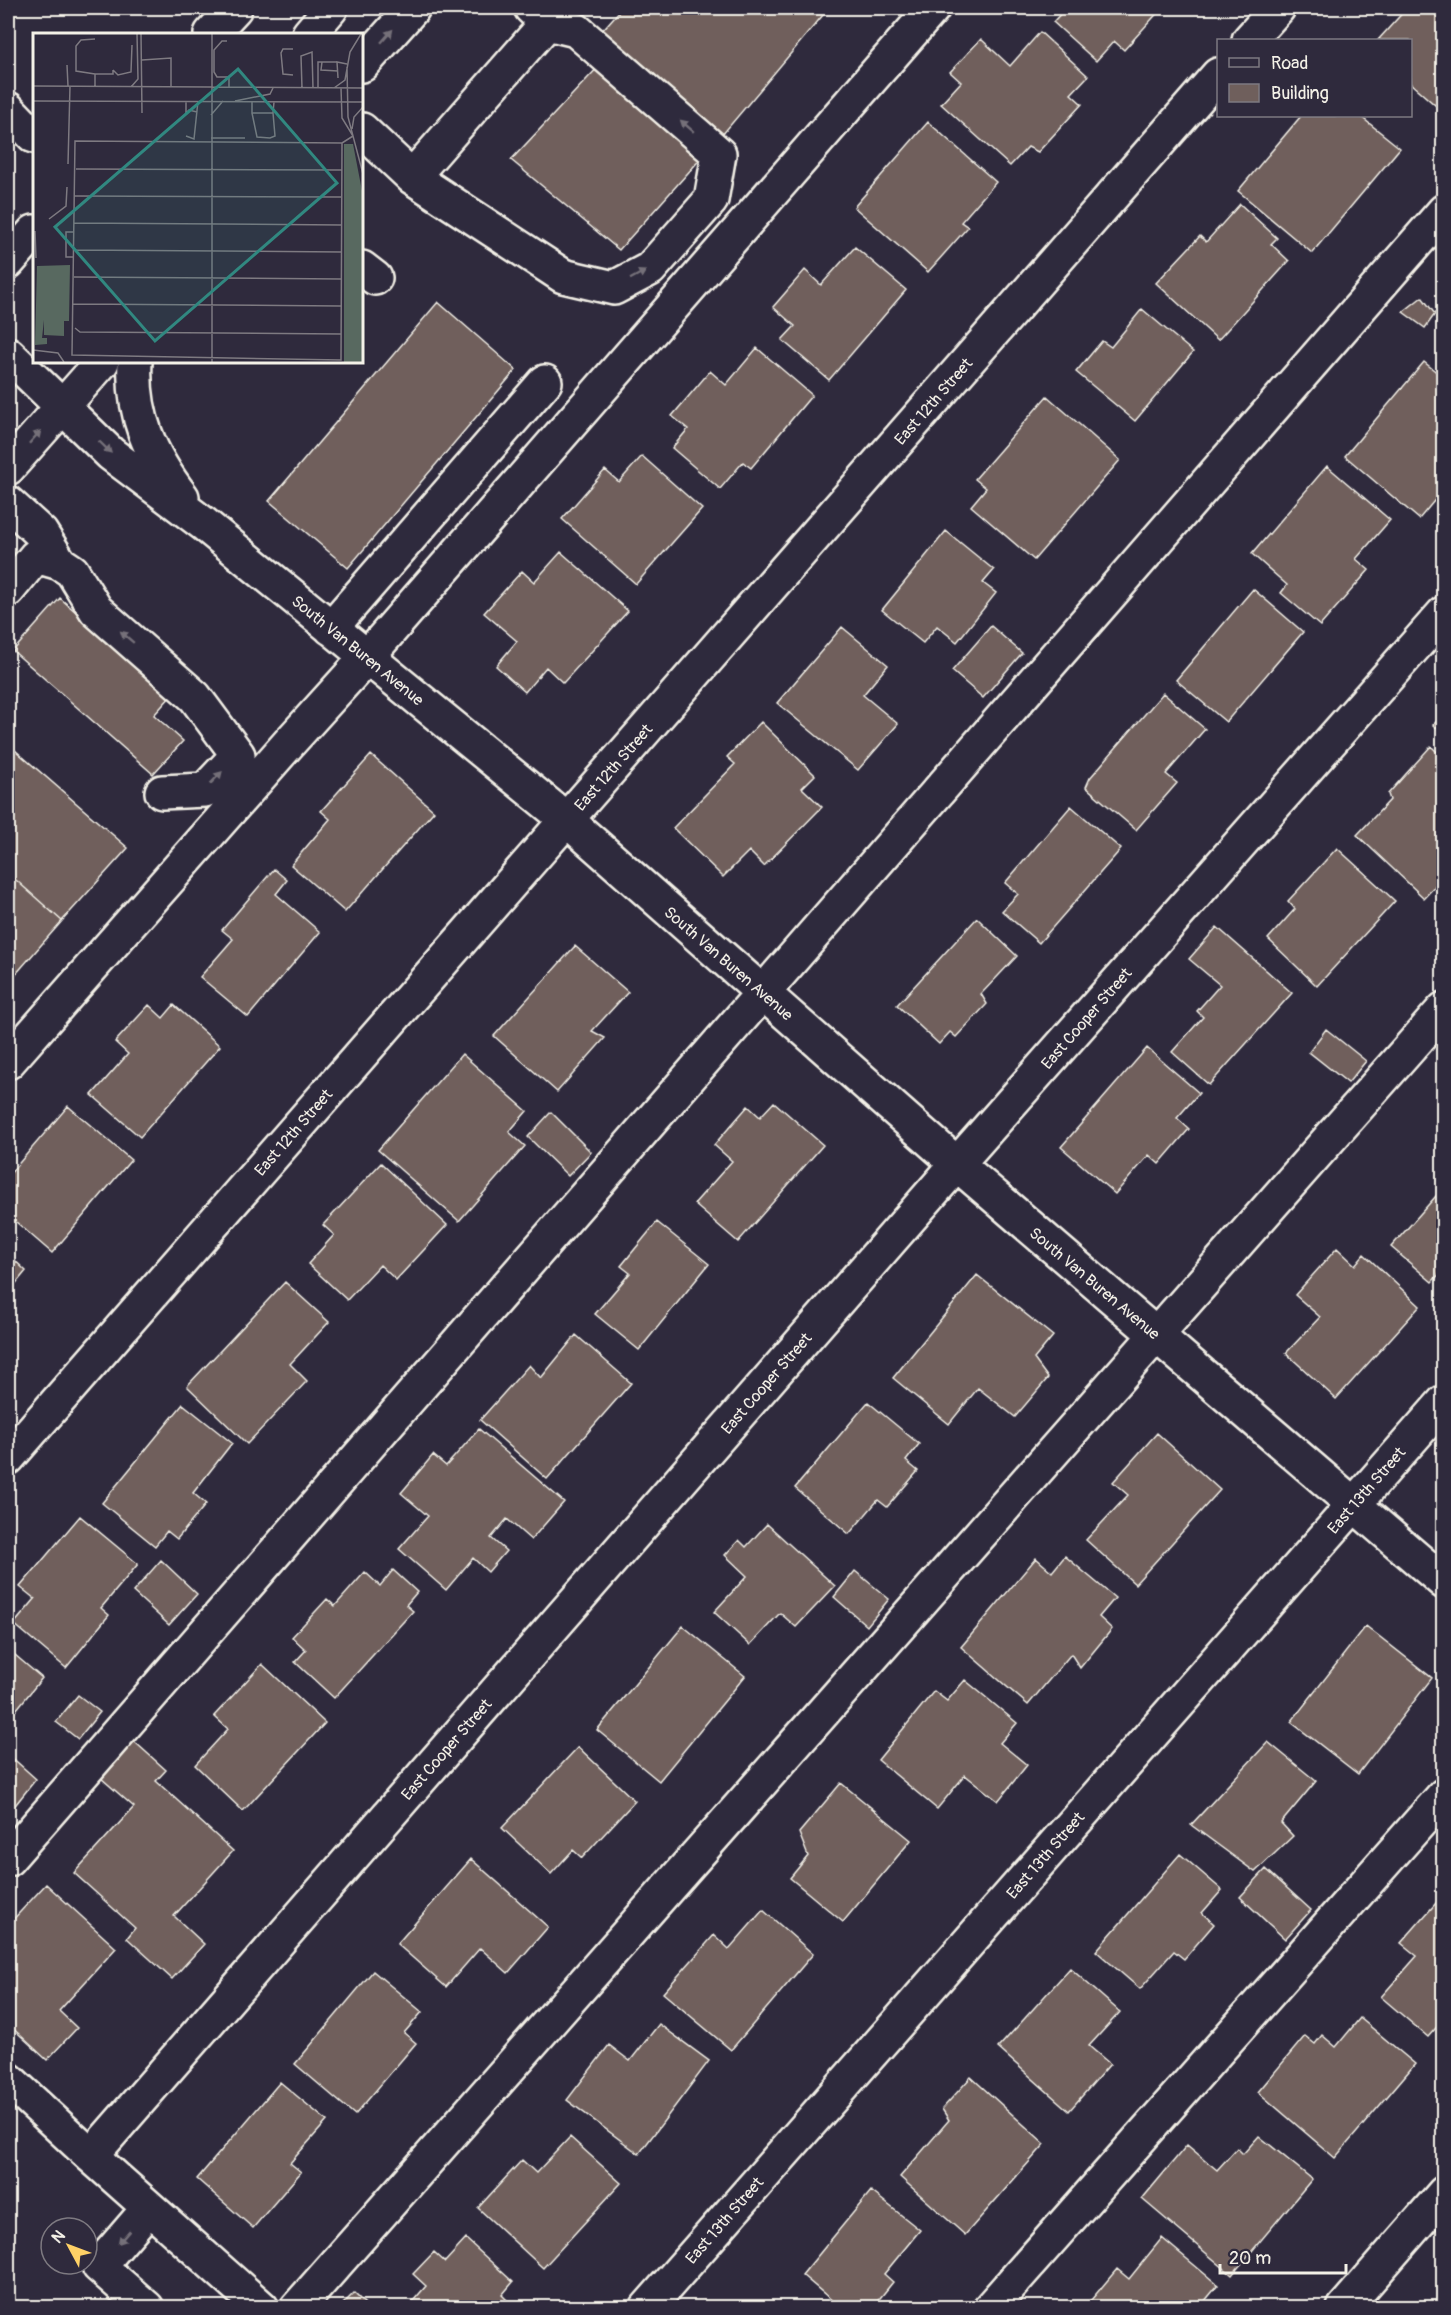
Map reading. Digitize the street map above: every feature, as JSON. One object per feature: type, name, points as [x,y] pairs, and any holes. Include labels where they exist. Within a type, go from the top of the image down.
[{"type":"street","points":[[212,33],[235,8]]},
{"type":"street","points":[[310,33],[331,8]]},
{"type":"street","points":[[363,64],[412,8]]},
{"type":"street","points":[[8,1062],[367,657],[933,8]]},
{"type":"street","points":[[1250,39],[1278,8]]},
{"type":"street","points":[[363,131],[412,177],[563,276],[614,288],[650,269],[711,200],[719,154],[576,30],[539,15],[412,177]]},
{"type":"street","name":"East 12th Street","points":[[8,1458],[1217,76]]},
{"type":"street","points":[[8,109],[33,135]]},
{"type":"street","points":[[8,1859],[1443,211]]},
{"type":"street","points":[[8,262],[33,233]]},
{"type":"street","name":"South Van Buren Avenue","points":[[8,354],[111,454],[204,524],[567,820],[957,1164],[1443,1582]]},
{"type":"street","points":[[8,468],[101,363]]},
{"type":"street","points":[[135,363],[134,384],[140,419],[147,440],[167,477],[204,524]]},
{"type":"street","points":[[331,628],[545,382]]},
{"type":"street","points":[[8,503],[41,533],[60,564]]},
{"type":"street","points":[[8,590],[36,556],[60,564],[72,571],[96,610],[195,697],[238,755],[205,790],[162,792]]},
{"type":"street","name":"East Cooper Street","points":[[91,2156],[957,1164],[1443,613]]},
{"type":"street","points":[[297,2307],[1443,1009]]},
{"type":"street","name":"East 13th Street","points":[[646,2307],[1443,1402]]},
{"type":"street","points":[[990,2307],[1443,1795]]},
{"type":"street","points":[[8,2079],[91,2156],[262,2307]]},
{"type":"street","points":[[1344,2307],[1443,2193]]},
{"type":"street","points":[[147,2307],[99,2266],[149,2208]]},
{"type":"building","points":[[622,8],[829,8],[722,135],[600,33]]},
{"type":"building","points":[[1066,8],[1162,8],[1124,50],[1114,41],[1096,61],[1053,22]]},
{"type":"building","points":[[1407,8],[1444,8],[1442,111],[1412,85],[1412,39],[1379,39]]},
{"type":"building","points":[[1040,32],[1088,76],[1071,94],[1082,104],[1038,152],[1028,147],[1010,166],[941,104],[961,82],[950,72],[981,39],[1010,66]]},
{"type":"building","points":[[601,64],[703,156],[619,250],[511,160]]},
{"type":"building","points":[[1300,117],[1361,117],[1400,148],[1312,253],[1238,191]]},
{"type":"building","points":[[928,122],[996,182],[961,222],[968,227],[928,272],[854,207]]},
{"type":"building","points":[[1240,204],[1277,238],[1271,244],[1289,261],[1218,340],[1156,283],[1200,236],[1206,242]]},
{"type":"building","points":[[855,247],[906,290],[829,380],[782,340],[795,326],[773,307],[805,270],[821,285]]},
{"type":"building","points":[[1422,297],[1435,314],[1425,328],[1403,312]]},
{"type":"building","points":[[438,302],[516,370],[348,568],[269,501]]},
{"type":"building","points":[[1142,309],[1193,352],[1135,421],[1076,372],[1102,341],[1111,347]]},
{"type":"building","points":[[757,348],[812,395],[751,468],[743,462],[720,489],[672,448],[688,429],[672,416],[710,371],[726,385]]},
{"type":"building","points":[[1424,362],[1444,378],[1444,489],[1419,519],[1345,456]]},
{"type":"building","points":[[1047,396],[1120,460],[1034,560],[971,506],[986,488],[975,479]]},
{"type":"building","points":[[642,456],[702,509],[636,584],[562,519],[605,470],[619,482]]},
{"type":"building","points":[[1327,466],[1390,520],[1356,559],[1369,570],[1320,626],[1281,593],[1287,585],[1252,554]]},
{"type":"building","points":[[946,531],[994,570],[983,583],[996,593],[957,642],[937,626],[923,643],[882,610]]},
{"type":"building","points":[[561,552],[628,611],[563,683],[546,667],[525,692],[496,666],[517,641],[484,613],[522,571],[534,582]]},
{"type":"building","points":[[1253,589],[1303,632],[1226,722],[1176,680]]},
{"type":"building","points":[[60,598],[171,696],[154,715],[183,741],[153,774],[13,651]]},
{"type":"building","points":[[991,626],[1022,653],[983,698],[952,671]]},
{"type":"building","points":[[842,627],[888,665],[863,695],[898,724],[858,770],[777,703]]},
{"type":"building","points":[[1163,693],[1205,729],[1166,774],[1177,783],[1136,830],[1086,787],[1090,778]]},
{"type":"building","points":[[1444,714],[1444,735],[1433,725]]},
{"type":"building","points":[[761,722],[815,775],[802,788],[822,807],[764,866],[749,851],[723,877],[673,828],[735,764],[727,757]]},
{"type":"building","points":[[8,744],[128,848],[62,921],[8,873]]},
{"type":"building","points":[[1444,745],[1444,877],[1424,898],[1357,835],[1390,800],[1388,794],[1431,746],[1437,752]]},
{"type":"building","points":[[371,755],[434,811],[345,912],[291,865],[330,819],[321,811]]},
{"type":"building","points":[[1071,806],[1121,849],[1039,943],[1002,911],[1018,894],[1005,883]]},
{"type":"building","points":[[1337,848],[1395,901],[1317,986],[1268,939],[1295,909],[1288,901]]},
{"type":"building","points":[[274,869],[287,880],[276,894],[320,932],[248,1017],[200,977],[233,939],[222,930]]},
{"type":"building","points":[[8,873],[62,921],[8,983]]},
{"type":"building","points":[[977,918],[1017,956],[981,994],[987,1004],[956,1037],[950,1032],[939,1044],[897,1005]]},
{"type":"building","points":[[1217,927],[1292,993],[1209,1085],[1172,1052],[1203,1017],[1197,1011],[1220,985],[1189,959]]},
{"type":"building","points":[[575,946],[628,992],[592,1031],[605,1038],[557,1092],[494,1036]]},
{"type":"building","points":[[149,1005],[163,1018],[174,1005],[220,1046],[140,1137],[92,1095],[128,1054],[115,1042]]},
{"type":"building","points":[[1326,1029],[1366,1061],[1348,1083],[1309,1052]]},
{"type":"building","points":[[1147,1048],[1199,1093],[1177,1118],[1189,1129],[1159,1164],[1149,1155],[1115,1194],[1061,1147]]},
{"type":"building","points":[[462,1054],[527,1111],[509,1132],[525,1146],[459,1221],[378,1150]]},
{"type":"building","points":[[774,1102],[823,1145],[738,1242],[694,1204],[732,1161],[714,1145],[748,1106],[760,1117]]},
{"type":"building","points":[[68,1106],[131,1160],[52,1253],[8,1215],[8,1176]]},
{"type":"building","points":[[551,1112],[591,1152],[568,1176],[528,1137]]},
{"type":"building","points":[[381,1163],[447,1225],[396,1280],[380,1265],[347,1300],[308,1264],[334,1235],[323,1225]]},
{"type":"building","points":[[1444,1187],[1444,1269],[1432,1282],[1391,1247]]},
{"type":"building","points":[[657,1222],[709,1264],[639,1350],[595,1314],[630,1273],[621,1266]]},
{"type":"building","points":[[1337,1248],[1355,1265],[1364,1254],[1420,1306],[1336,1399],[1286,1353],[1320,1317],[1295,1295]]},
{"type":"building","points":[[8,1254],[26,1271],[8,1293]]},
{"type":"building","points":[[977,1275],[1053,1336],[1034,1359],[1048,1378],[1015,1417],[978,1388],[949,1424],[893,1378]]},
{"type":"building","points":[[285,1282],[329,1322],[290,1364],[307,1381],[247,1444],[187,1386]]},
{"type":"building","points":[[576,1335],[631,1383],[547,1479],[480,1420],[529,1365],[541,1378]]},
{"type":"building","points":[[868,1402],[919,1444],[906,1461],[918,1471],[887,1507],[878,1500],[849,1534],[795,1488]]},
{"type":"building","points":[[183,1404],[232,1443],[193,1493],[206,1504],[177,1539],[167,1531],[155,1546],[102,1503]]},
{"type":"building","points":[[479,1429],[564,1502],[531,1540],[507,1519],[491,1538],[506,1551],[488,1572],[473,1558],[446,1590],[399,1549],[428,1516],[401,1493],[433,1455],[446,1466]]},
{"type":"building","points":[[1157,1433],[1220,1490],[1135,1584],[1086,1540],[1128,1495],[1113,1482]]},
{"type":"building","points":[[80,1516],[138,1564],[101,1608],[109,1615],[66,1668],[14,1624],[35,1599],[20,1587]]},
{"type":"building","points":[[767,1524],[835,1586],[796,1627],[780,1613],[750,1645],[714,1612],[747,1576],[725,1555],[739,1540],[746,1547]]},
{"type":"building","points":[[1065,1556],[1115,1598],[1099,1617],[1112,1629],[1080,1668],[1071,1654],[1028,1705],[961,1647],[1036,1558],[1052,1572]]},
{"type":"building","points":[[161,1560],[197,1594],[169,1625],[133,1592]]},
{"type":"building","points":[[393,1570],[417,1592],[406,1605],[413,1611],[334,1698],[295,1662],[306,1650],[292,1637],[327,1599],[335,1606],[365,1572],[380,1586]]},
{"type":"building","points":[[855,1571],[889,1599],[867,1626],[834,1597]]},
{"type":"building","points":[[683,1626],[745,1676],[659,1781],[597,1730]]},
{"type":"building","points":[[1366,1626],[1432,1678],[1358,1774],[1291,1722]]},
{"type":"building","points":[[8,1649],[42,1678],[8,1720]]},
{"type":"building","points":[[262,1664],[325,1723],[243,1811],[195,1765],[228,1729],[214,1716]]},
{"type":"building","points":[[965,1680],[1017,1723],[1000,1743],[1027,1765],[998,1801],[965,1775],[937,1809],[878,1760],[934,1691],[947,1701]]},
{"type":"building","points":[[78,1695],[100,1712],[78,1739],[56,1722]]},
{"type":"building","points":[[127,1735],[166,1770],[156,1781],[233,1851],[174,1916],[204,1944],[172,1979],[127,1938],[135,1928],[74,1873],[134,1807],[93,1771]]},
{"type":"building","points":[[1268,1742],[1316,1781],[1281,1823],[1293,1836],[1255,1872],[1191,1825]]},
{"type":"building","points":[[578,1747],[635,1801],[582,1858],[573,1850],[551,1874],[502,1828]]},
{"type":"building","points":[[8,1754],[36,1779],[8,1814]]},
{"type":"building","points":[[841,1783],[911,1840],[843,1922],[790,1878],[808,1856],[799,1833]]},
{"type":"building","points":[[1180,1854],[1222,1890],[1202,1913],[1214,1924],[1184,1959],[1174,1951],[1140,1989],[1096,1951]]},
{"type":"building","points":[[471,1859],[548,1927],[508,1973],[480,1948],[446,1987],[397,1944]]},
{"type":"building","points":[[1266,1869],[1311,1910],[1285,1939],[1240,1897]]},
{"type":"building","points":[[46,1884],[116,1948],[59,2011],[77,2028],[47,2060],[8,2024],[8,1925]]},
{"type":"building","points":[[1444,1894],[1444,2019],[1428,2037],[1381,1997],[1417,1956],[1401,1943]]},
{"type":"building","points":[[763,1910],[813,1954],[731,2050],[663,1993],[714,1935],[729,1949]]},
{"type":"building","points":[[1070,1968],[1120,2012],[1089,2046],[1110,2064],[1069,2111],[998,2048]]},
{"type":"building","points":[[373,1971],[422,2012],[404,2033],[416,2043],[355,2115],[295,2064]]},
{"type":"building","points":[[1360,2018],[1415,2064],[1335,2158],[1258,2092],[1305,2036],[1315,2044],[1322,2035],[1336,2047]]},
{"type":"building","points":[[659,2024],[709,2061],[639,2154],[567,2100],[609,2045],[630,2061]]},
{"type":"building","points":[[971,2077],[1045,2144],[965,2235],[900,2177],[949,2120],[942,2109]]},
{"type":"building","points":[[280,2082],[327,2121],[290,2163],[301,2172],[253,2228],[197,2179]]},
{"type":"building","points":[[1259,2136],[1312,2179],[1232,2275],[1142,2199],[1187,2145],[1217,2170],[1237,2148],[1243,2154]]},
{"type":"building","points":[[570,2137],[621,2183],[543,2268],[478,2208],[522,2160],[536,2173]]},
{"type":"building","points":[[871,2191],[920,2230],[884,2274],[893,2282],[872,2308],[841,2308],[802,2275]]},
{"type":"building","points":[[1162,2238],[1218,2285],[1199,2308],[1086,2306],[1117,2269],[1129,2279]]},
{"type":"building","points":[[466,2239],[513,2282],[502,2295],[510,2303],[506,2308],[407,2308],[426,2286],[413,2274],[434,2252],[445,2262]]},
{"type":"building","points":[[354,2293],[369,2308],[339,2308]]}]
